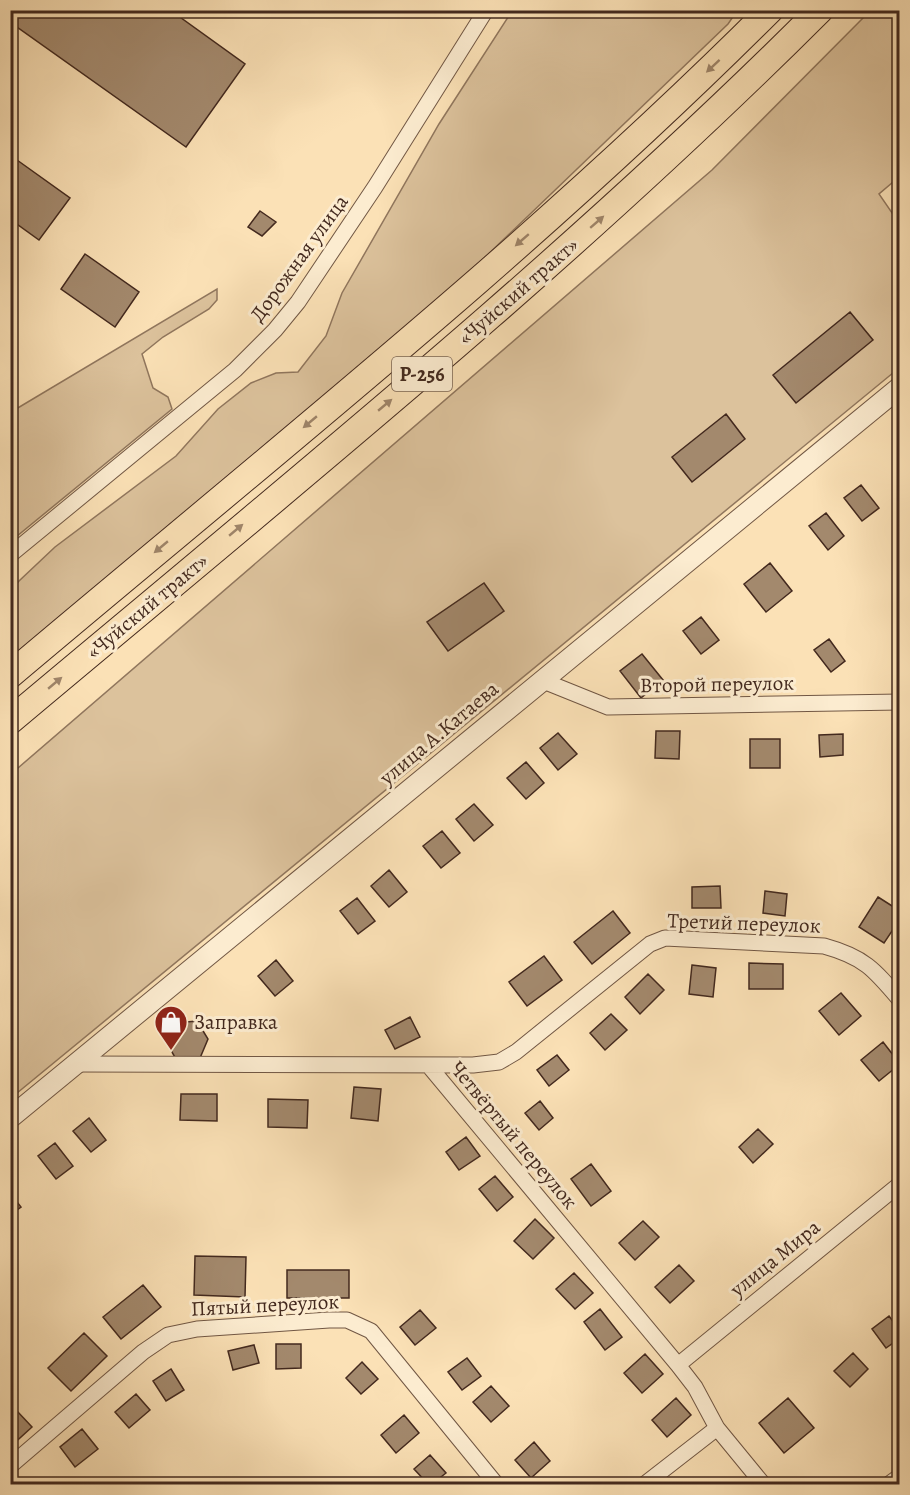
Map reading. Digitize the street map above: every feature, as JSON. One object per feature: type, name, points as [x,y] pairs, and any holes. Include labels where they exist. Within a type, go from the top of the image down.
[{"type":"highway","name":"«Чуйский тракт»","points":[[10,675],[464,291],[597,174],[770,10]]},
{"type":"highway","name":"«Чуйский тракт»","points":[[10,721],[477,327],[621,201],[820,10]]},
{"type":"street","name":"Дорожная улица","points":[[10,555],[236,370],[276,330],[298,302],[370,195],[486,10]]},
{"type":"street","points":[[738,42],[756,10]]},
{"type":"street","name":"улица А.Катаева","points":[[10,1118],[900,387]]},
{"type":"street","name":"Второй переулок","points":[[541,680],[608,706],[900,702]]},
{"type":"street","name":"Третий переулок","points":[[429,1066],[487,1064],[508,1058],[650,944],[665,938],[824,946],[857,957],[872,968],[900,1000]]},
{"type":"street","name":"Четвёртый переулок","points":[[76,1064],[429,1066],[678,1365],[695,1387],[717,1428],[764,1485]]},
{"type":"street","name":"улица Мира","points":[[678,1365],[900,1184]]},
{"type":"street","name":"Пятый переулок","points":[[10,1467],[143,1352],[168,1335],[197,1329],[347,1320],[371,1331],[496,1485]]},
{"type":"street","points":[[645,1485],[717,1428]]},
{"type":"street","points":[[889,1485],[900,1476]]},
{"type":"shaded area","points":[[512,11],[737,11],[728,24],[429,311],[11,662],[11,591],[19,581],[55,547],[176,456],[218,409],[251,383],[276,373],[298,372],[326,336],[342,293],[439,124]]},
{"type":"shaded area","points":[[870,11],[899,11],[899,177],[879,194],[899,223],[899,368],[11,1098],[11,774],[712,170]]},
{"type":"shaded area","points":[[217,289],[217,300],[209,309],[163,337],[142,354],[153,388],[168,397],[172,409],[11,541],[11,412]]},
{"type":"building","points":[[10,10],[170,10],[245,64],[186,147],[10,22]]},
{"type":"building","points":[[10,155],[70,198],[39,240],[10,219]]},
{"type":"building","points":[[260,211],[276,222],[262,236],[248,227]]},
{"type":"building","points":[[85,254],[139,292],[115,327],[61,289]]},
{"type":"building","points":[[850,312],[873,340],[796,403],[773,375]]},
{"type":"building","points":[[726,414],[745,439],[692,482],[672,457]]},
{"type":"building","points":[[861,485],[879,508],[862,521],[844,498]]},
{"type":"building","points":[[826,513],[844,536],[828,550],[809,526]]},
{"type":"building","points":[[770,563],[792,591],[766,612],[744,584]]},
{"type":"building","points":[[484,583],[504,611],[448,651],[427,622]]},
{"type":"building","points":[[701,617],[719,640],[701,654],[683,631]]},
{"type":"building","points":[[829,639],[845,661],[831,672],[814,650]]},
{"type":"building","points":[[642,654],[663,680],[641,698],[620,671]]},
{"type":"building","points":[[656,731],[680,731],[679,759],[655,758]]},
{"type":"building","points":[[558,733],[577,754],[558,770],[540,748]]},
{"type":"building","points":[[843,734],[843,755],[820,757],[819,735]]},
{"type":"building","points":[[750,739],[780,739],[780,768],[750,768]]},
{"type":"building","points":[[526,762],[544,783],[526,799],[507,778]]},
{"type":"building","points":[[474,804],[493,825],[474,841],[456,819]]},
{"type":"building","points":[[442,831],[460,853],[441,868],[423,846]]},
{"type":"building","points":[[389,870],[407,892],[389,907],[371,886]]},
{"type":"building","points":[[720,886],[721,908],[692,908],[692,887]]},
{"type":"building","points":[[765,891],[787,894],[785,916],[763,913]]},
{"type":"building","points":[[878,897],[900,911],[900,919],[884,943],[859,927]]},
{"type":"building","points":[[357,898],[375,921],[358,934],[340,911]]},
{"type":"building","points":[[613,911],[630,933],[592,964],[574,942]]},
{"type":"building","points":[[544,956],[562,980],[527,1006],[509,982]]},
{"type":"building","points":[[276,960],[293,981],[275,996],[258,976]]},
{"type":"building","points":[[749,963],[783,964],[783,989],[749,989]]},
{"type":"building","points":[[692,965],[716,968],[713,997],[689,994]]},
{"type":"building","points":[[648,974],[664,990],[640,1014],[625,997]]},
{"type":"building","points":[[841,993],[861,1016],[839,1035],[819,1011]]},
{"type":"building","points":[[611,1014],[627,1030],[605,1050],[590,1033]]},
{"type":"building","points":[[410,1017],[420,1037],[395,1049],[385,1030]]},
{"type":"building","points":[[197,1021],[208,1039],[200,1058],[176,1059],[166,1042],[175,1023]]},
{"type":"building","points":[[883,1042],[900,1064],[879,1081],[861,1060]]},
{"type":"building","points":[[557,1055],[569,1070],[549,1086],[537,1070]]},
{"type":"building","points":[[354,1087],[381,1089],[378,1121],[351,1118]]},
{"type":"building","points":[[181,1094],[217,1094],[217,1121],[180,1120]]},
{"type":"building","points":[[268,1099],[308,1100],[307,1128],[268,1127]]},
{"type":"building","points":[[540,1101],[553,1118],[539,1130],[525,1113]]},
{"type":"building","points":[[89,1118],[106,1140],[91,1152],[73,1131]]},
{"type":"building","points":[[758,1129],[773,1144],[753,1163],[739,1147]]},
{"type":"building","points":[[466,1137],[480,1156],[459,1170],[446,1152]]},
{"type":"building","points":[[55,1143],[73,1166],[56,1179],[38,1156]]},
{"type":"building","points":[[591,1164],[611,1191],[591,1206],[571,1179]]},
{"type":"building","points":[[495,1176],[513,1197],[497,1211],[479,1189]]},
{"type":"building","points":[[10,1193],[21,1207],[10,1215]]},
{"type":"building","points":[[535,1219],[554,1238],[533,1259],[514,1241]]},
{"type":"building","points":[[643,1221],[659,1237],[635,1260],[619,1243]]},
{"type":"building","points":[[195,1256],[246,1257],[245,1297],[194,1295]]},
{"type":"building","points":[[679,1265],[694,1281],[670,1303],[655,1287]]},
{"type":"building","points":[[287,1270],[349,1270],[349,1298],[287,1298]]},
{"type":"building","points":[[574,1273],[593,1293],[575,1309],[556,1289]]},
{"type":"building","points":[[143,1285],[161,1307],[121,1339],[103,1317]]},
{"type":"building","points":[[600,1309],[622,1337],[605,1350],[584,1322]]},
{"type":"building","points":[[420,1310],[436,1328],[415,1345],[400,1327]]},
{"type":"building","points":[[889,1316],[900,1331],[900,1338],[886,1348],[872,1329]]},
{"type":"building","points":[[84,1333],[107,1356],[71,1391],[48,1368]]},
{"type":"building","points":[[276,1344],[301,1344],[301,1368],[276,1369]]},
{"type":"building","points":[[254,1345],[259,1363],[233,1370],[228,1351]]},
{"type":"building","points":[[853,1353],[868,1369],[850,1387],[834,1371]]},
{"type":"building","points":[[645,1354],[663,1374],[642,1393],[624,1373]]},
{"type":"building","points":[[467,1358],[481,1376],[462,1390],[448,1372]]},
{"type":"building","points":[[362,1362],[378,1379],[361,1394],[346,1378]]},
{"type":"building","points":[[171,1369],[184,1390],[166,1401],[153,1381]]},
{"type":"building","points":[[491,1386],[509,1406],[491,1422],[473,1402]]},
{"type":"building","points":[[136,1394],[150,1410],[129,1428],[115,1412]]},
{"type":"building","points":[[676,1398],[691,1415],[667,1437],[652,1420]]},
{"type":"building","points":[[788,1398],[814,1428],[784,1453],[759,1423]]},
{"type":"building","points":[[17,1411],[32,1427],[10,1447],[10,1417]]},
{"type":"building","points":[[404,1415],[419,1433],[396,1453],[381,1435]]},
{"type":"building","points":[[82,1429],[98,1449],[75,1467],[60,1447]]},
{"type":"building","points":[[534,1442],[550,1461],[531,1478],[515,1460]]},
{"type":"building","points":[[430,1455],[446,1473],[432,1484],[428,1484],[414,1469]]},
{"type":"place","name":"Заправка","points":[[171,1051]]}]
